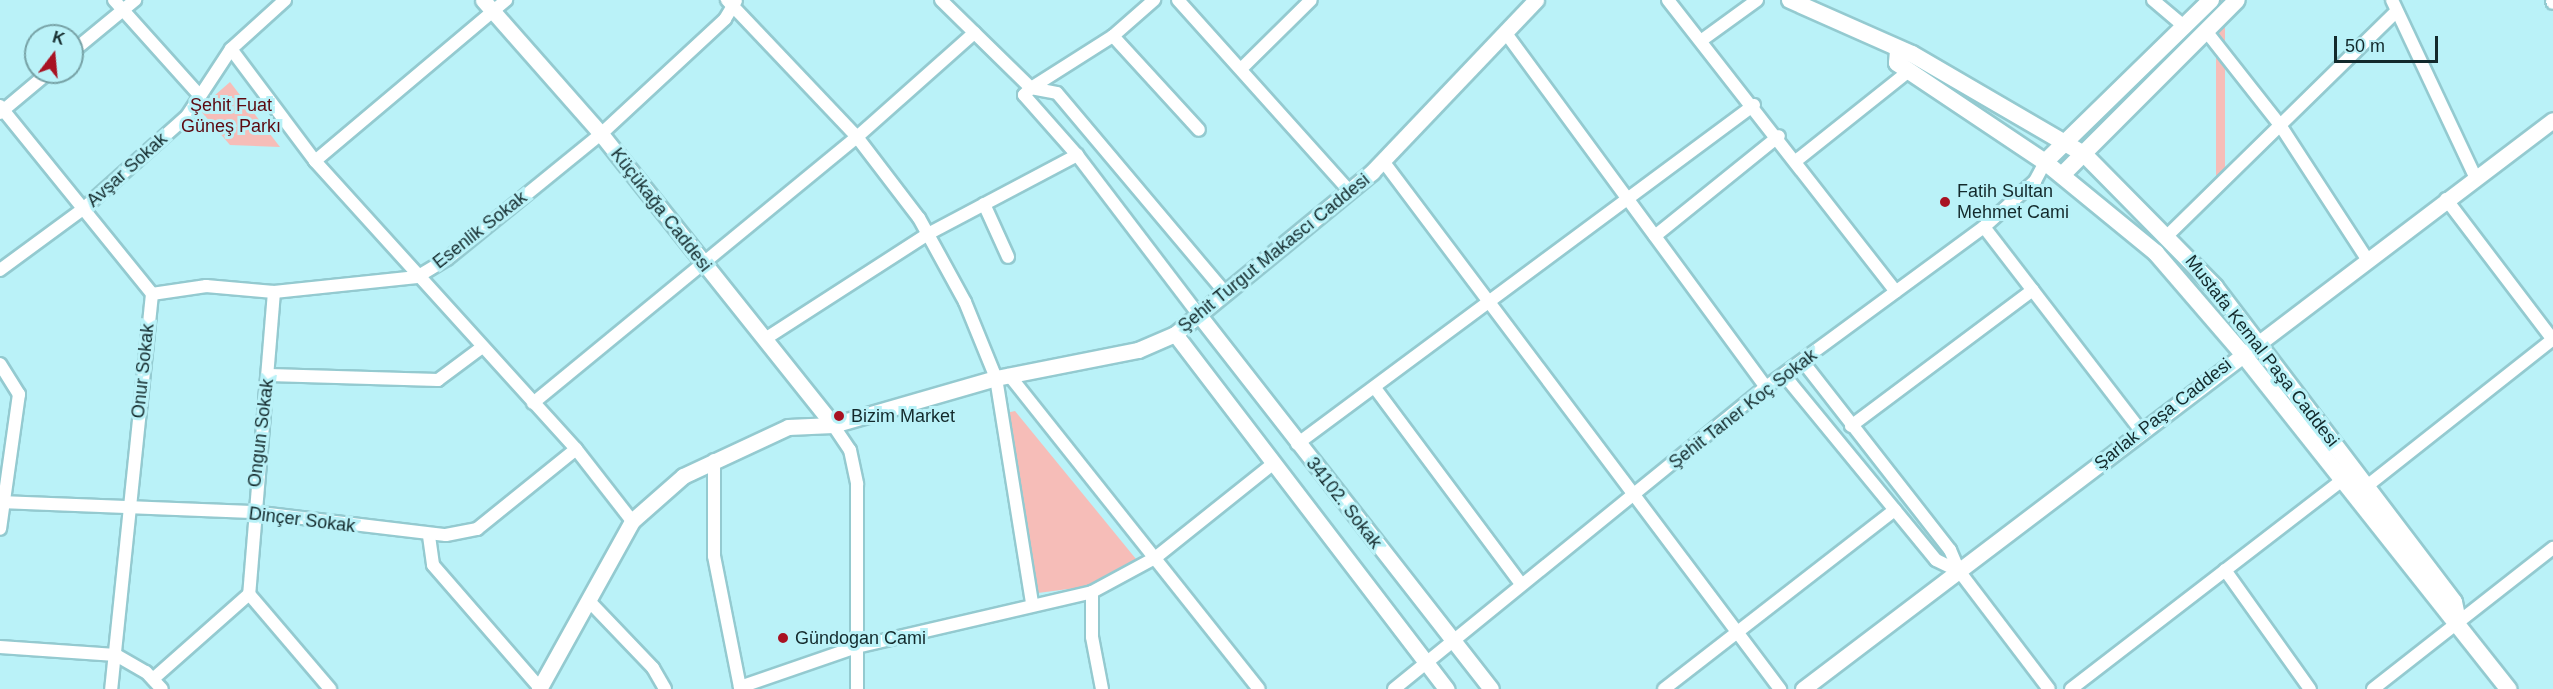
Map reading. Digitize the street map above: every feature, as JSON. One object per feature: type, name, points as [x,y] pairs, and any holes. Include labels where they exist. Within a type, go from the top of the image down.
[{"type":"main road","name":"Mustafa Kemal Paşa Caddesi","points":[[1790,0],[1898,51],[2070,141],[2084,154],[2168,235],[2257,342],[2454,602],[2458,621]]},
{"type":"main road","points":[[2045,162],[2070,141],[2211,0]]},
{"type":"main road","points":[[2062,175],[2237,0]]},
{"type":"main road","name":"Mustafa Kemal Paşa Caddesi","points":[[1898,51],[1897,63],[2045,162],[2156,253],[2242,353],[2442,612],[2458,621],[2508,689]]},
{"type":"street","points":[[114,0],[200,96]]},
{"type":"street","points":[[84,42],[135,0]]},
{"type":"street","name":"Avşar Sokak","points":[[0,270],[83,209],[187,116],[231,49],[285,0]]},
{"type":"street","name":"Küçükağa Caddesi","points":[[483,0],[601,134],[833,425]]},
{"type":"street","points":[[315,161],[506,0]]},
{"type":"street","points":[[941,0],[1031,88],[1058,93],[1226,294]]},
{"type":"street","points":[[1154,0],[1113,36],[1031,88],[1024,95],[1077,155],[1199,315]]},
{"type":"street","points":[[1178,0],[1243,67],[1350,192]]},
{"type":"street","points":[[1243,67],[1311,0]]},
{"type":"street","name":"Şehit Turgut Makascı Caddesi","points":[[539,688],[632,521],[664,489],[714,460],[788,427],[833,425],[1002,377],[1121,354],[1175,334],[1350,192],[1383,161],[1536,0]]},
{"type":"street","points":[[1668,0],[1779,136],[1896,292]]},
{"type":"street","points":[[1702,40],[1757,0]]},
{"type":"street","points":[[2153,0],[2184,27]]},
{"type":"street","points":[[732,2],[857,137],[928,234],[1002,377],[1155,558],[1259,689]]},
{"type":"street","name":"Esenlik Sokak","points":[[152,294],[206,286],[274,291],[417,277],[447,259],[601,134],[732,2]]},
{"type":"street","points":[[2168,235],[2280,125],[2395,5],[2475,176]]},
{"type":"street","points":[[2206,31],[2280,125],[2367,259]]},
{"type":"street","points":[[1505,32],[1766,387]]},
{"type":"street","points":[[532,404],[857,137],[974,33]]},
{"type":"street","points":[[1113,36],[1199,130]]},
{"type":"street","points":[[231,49],[315,161],[481,348],[576,449],[632,521]]},
{"type":"street","points":[[1797,160],[1910,70]]},
{"type":"street","points":[[34,84],[1,110],[152,294]]},
{"type":"street","points":[[1297,444],[1754,105]]},
{"type":"street","name":"Şarlak Paşa Caddesi","points":[[1803,689],[2475,176],[2553,120]]},
{"type":"street","points":[[1655,236],[1779,136]]},
{"type":"street","points":[[765,339],[928,234],[1077,155]]},
{"type":"street","points":[[1383,161],[1489,300],[1734,632],[1780,689]]},
{"type":"street","name":"Şehit Taner Koç Sokak","points":[[1394,689],[1452,639],[1766,387],[1984,227],[2035,181],[2045,162]]},
{"type":"street","name":"Şehit Taner Koç Sokak","points":[[2035,181],[2062,175]]},
{"type":"street","points":[[2367,486],[2553,340],[2446,199]]},
{"type":"street","points":[[984,204],[1008,257]]},
{"type":"street","points":[[1984,227],[2141,431]]},
{"type":"street","points":[[1851,426],[2032,290]]},
{"type":"street","name":"Ongun Sokak","points":[[249,594],[252,512],[269,375],[274,291]]},
{"type":"street","name":"Onur Sokak","points":[[111,689],[152,294]]},
{"type":"street","name":"34102. Sokak","points":[[1199,315],[1297,444],[1491,689]]},
{"type":"street","name":"34102. Sokak","points":[[1175,334],[1446,689]]},
{"type":"street","points":[[269,375],[438,380],[481,348]]},
{"type":"street","points":[[1803,362],[1950,550],[1959,571],[2049,689]]},
{"type":"street","points":[[0,364],[19,394],[0,529]]},
{"type":"street","points":[[1784,375],[1936,560],[1959,571]]},
{"type":"street","points":[[1002,377],[1032,603]]},
{"type":"street","points":[[1375,388],[1521,584]]},
{"type":"street","points":[[833,425],[850,450],[857,484],[855,647],[857,689]]},
{"type":"street","name":"Dinçer Sokak","points":[[3,503],[252,512],[429,536],[477,529],[576,449]]},
{"type":"street","points":[[714,460],[714,556],[740,687],[855,647],[1032,603],[1092,592],[1155,558],[1274,463]]},
{"type":"street","points":[[2071,689],[2342,480]]},
{"type":"street","points":[[1664,689],[1734,632],[1895,510]]},
{"type":"street","points":[[429,536],[433,565],[539,688]]},
{"type":"street","points":[[2373,689],[2553,548]]},
{"type":"street","points":[[2225,570],[2310,689]]},
{"type":"street","points":[[1092,592],[1092,637],[1102,689]]},
{"type":"street","points":[[153,679],[249,594],[330,689]]},
{"type":"street","points":[[588,600],[653,668],[665,689]]},
{"type":"street","points":[[0,647],[116,655],[153,679],[162,689]]},
{"type":"green space","points":[[2216,0],[2225,0],[2225,183],[2216,183]]},
{"type":"green space","name":"Şehit Fuat Güneş Parkı","points":[[230,82],[280,147],[230,145],[199,109]]},
{"type":"green space","points":[[1015,411],[1136,559],[1091,586],[1038,593],[1006,413]]},
{"type":"place","name":"Fatih Sultan Mehmet Cami","points":[[1945,202]]},
{"type":"place","name":"Bizim Market","points":[[839,416]]},
{"type":"place","name":"Gündogan Cami","points":[[783,638]]}]
